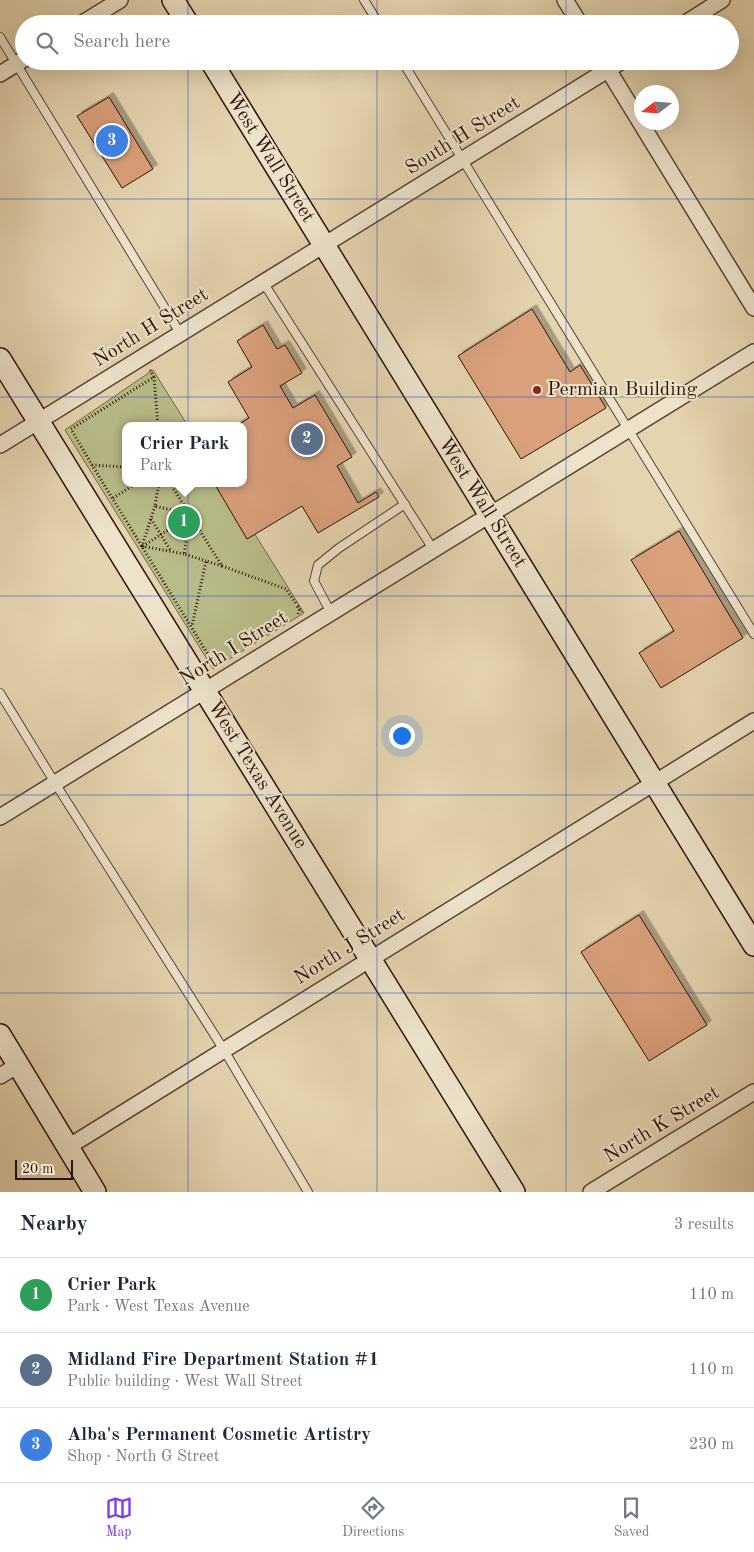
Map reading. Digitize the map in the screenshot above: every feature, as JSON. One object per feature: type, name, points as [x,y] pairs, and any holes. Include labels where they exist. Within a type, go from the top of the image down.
[{"type":"main road","points":[[173,0],[182,15]]},
{"type":"main road","name":"West Wall Street","points":[[217,70],[754,945]]},
{"type":"main road","name":"West Texas Avenue","points":[[0,359],[514,1192]]},
{"type":"main road","points":[[0,1035],[95,1192]]},
{"type":"street","points":[[96,15],[120,0]]},
{"type":"street","points":[[565,0],[574,15]]},
{"type":"street","points":[[698,15],[722,0]]},
{"type":"street","points":[[0,74],[15,65]]},
{"type":"street","name":"South H Street","points":[[324,244],[462,160],[599,70]]},
{"type":"street","points":[[607,70],[754,308]]},
{"type":"street","name":"North H Street","points":[[0,445],[324,244]]},
{"type":"street","name":"North I Street","points":[[0,817],[754,352]]},
{"type":"street","name":"North J Street","points":[[68,1147],[754,721]]},
{"type":"street","points":[[0,1076],[18,1065]]},
{"type":"street","name":"North K Street","points":[[592,1192],[754,1092]]},
{"type":"lane","points":[[364,0],[373,15]]},
{"type":"lane","points":[[0,38],[15,56]]},
{"type":"lane","points":[[25,70],[180,333]]},
{"type":"lane","points":[[407,70],[754,634]]},
{"type":"lane","points":[[263,282],[433,549]]},
{"type":"lane","points":[[331,613],[314,581],[318,565],[339,548],[404,504]]},
{"type":"lane","points":[[0,693],[224,1050],[308,1192]]},
{"type":"path","points":[[142,357],[154,377],[158,422]]},
{"type":"path","points":[[154,377],[71,429],[212,661],[217,664],[223,662]]},
{"type":"path","points":[[92,465],[122,467]]},
{"type":"path","points":[[113,498],[131,487]]},
{"type":"path","points":[[142,546],[155,506],[157,487]]},
{"type":"path","points":[[172,487],[222,566]]},
{"type":"path","points":[[155,506],[190,515]]},
{"type":"path","points":[[142,546],[190,515]]},
{"type":"path","points":[[184,554],[190,515]]},
{"type":"path","points":[[151,518],[171,551]]},
{"type":"path","points":[[142,546],[184,554],[286,589],[310,626]]},
{"type":"path","points":[[192,627],[206,561]]},
{"type":"path","points":[[294,617],[299,612],[297,605]]},
{"type":"green space","points":[[153,370],[186,422],[122,422],[122,487],[225,487],[304,613],[213,669],[65,430]]},
{"type":"building","points":[[109,97],[153,169],[122,188],[77,116]]},
{"type":"building","name":"Permian Building","points":[[532,309],[570,372],[580,365],[606,408],[521,459],[458,356]]},
{"type":"building","points":[[263,325],[277,349],[285,345],[302,373],[280,386],[293,408],[315,395],[352,457],[337,466],[358,503],[376,492],[379,497],[318,533],[302,506],[247,539],[216,487],[247,487],[247,422],[242,422],[249,418],[228,382],[252,367],[237,341]]},
{"type":"building","points":[[679,531],[743,638],[661,688],[639,653],[674,631],[631,560]]},
{"type":"building","points":[[639,915],[707,1025],[649,1061],[581,952]]},
{"type":"place","name":"Alba's Permanent Cosmetic Artistry","points":[[112,141]]},
{"type":"place","name":"Permian Building","points":[[537,390]]},
{"type":"place","name":"Midland Fire Department Station #1","points":[[307,439]]},
{"type":"place","name":"Crier Park","points":[[184,522]]}]
